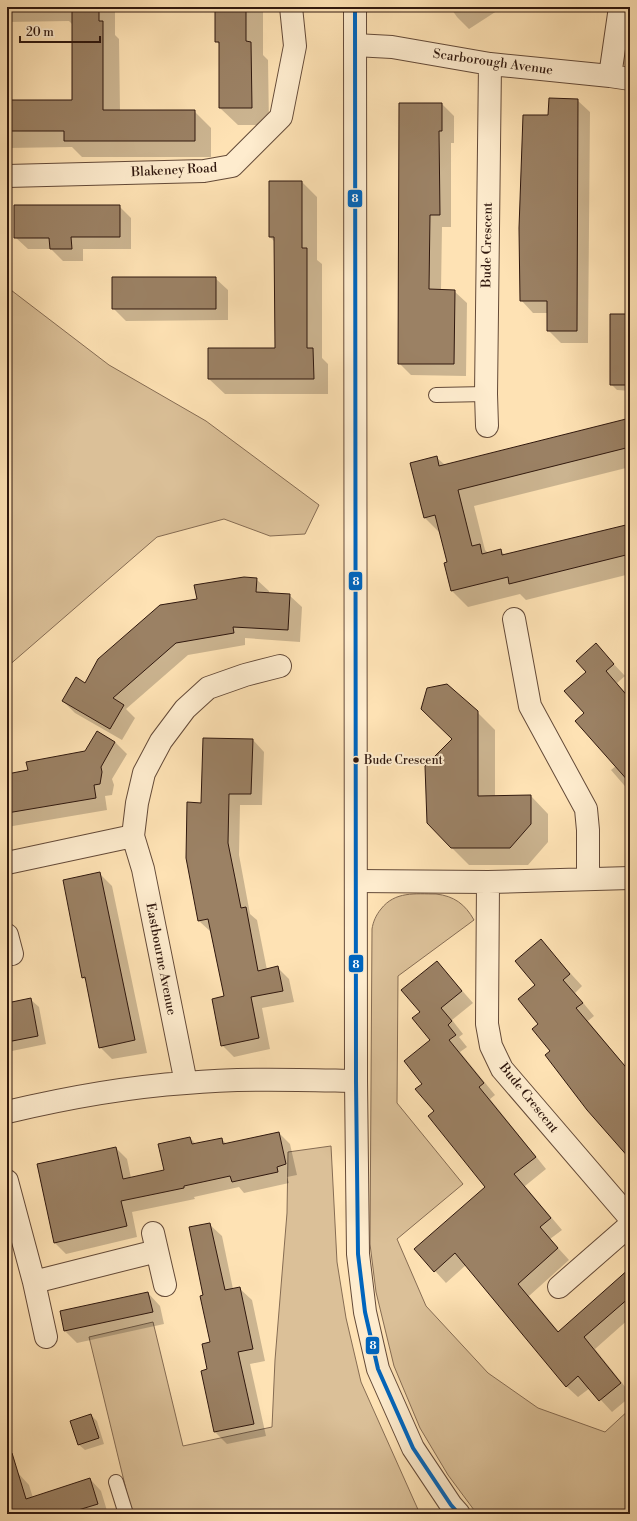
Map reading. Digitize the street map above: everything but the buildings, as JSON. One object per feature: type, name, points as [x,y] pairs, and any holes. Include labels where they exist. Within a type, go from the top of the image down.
[{"type":"street","name":"Blakeney Road","points":[[7,176],[204,171],[232,166],[281,117],[295,46],[291,7]]},
{"type":"street","points":[[355,7],[356,1081],[358,1254],[365,1312],[378,1368],[413,1448],[451,1505],[459,1514]]},
{"type":"street","points":[[620,7],[620,77]]},
{"type":"street","name":"Scarborough Avenue","points":[[355,45],[392,47],[490,64],[620,77]]},
{"type":"street","name":"Bude Crescent","points":[[486,426],[490,64]]},
{"type":"street","points":[[514,619],[530,706],[586,809],[588,830],[588,878]]},
{"type":"street","name":"Eastbourne Avenue","points":[[186,1083],[143,869],[133,836],[137,803],[144,773],[161,741],[185,709],[208,688],[245,675],[280,666]]},
{"type":"street","points":[[7,863],[133,836]]},
{"type":"street","points":[[356,881],[488,882],[630,878]]},
{"type":"street","name":"Bude Crescent","points":[[488,882],[487,1024],[491,1046],[502,1069],[630,1218]]},
{"type":"street","points":[[7,1112],[62,1099],[145,1087],[186,1083],[242,1080],[356,1081]]},
{"type":"street","points":[[7,1181],[34,1282],[46,1337]]},
{"type":"street","points":[[559,1287],[630,1225]]},
{"type":"street","points":[[34,1282],[155,1242],[166,1285]]},
{"type":"lane","points":[[436,395],[486,394]]},
{"type":"lane","points":[[116,1482],[126,1514]]},
{"type":"shaded area","points":[[7,287],[109,365],[206,421],[319,505],[305,534],[270,536],[224,519],[157,537],[7,667]]},
{"type":"shaded area","points":[[436,894],[454,899],[463,905],[474,920],[398,976],[397,1103],[463,1184],[397,1239],[426,1306],[488,1373],[538,1408],[605,1432],[630,1409],[630,1514],[477,1514],[448,1475],[420,1428],[394,1366],[376,1292],[370,1244],[372,929],[379,911],[393,899],[406,895]]},
{"type":"shaded area","points":[[331,1146],[337,1262],[346,1318],[361,1382],[420,1514],[132,1514],[89,1337],[153,1322],[183,1446],[272,1427],[275,1360],[287,1213],[288,1152]]},
{"type":"transit line","name":"8","points":[[355,7],[356,1081],[358,1254],[365,1312],[378,1369],[413,1448],[451,1505],[459,1514]]},
{"type":"place","name":"Bude Crescent","points":[[356,760]]}]
